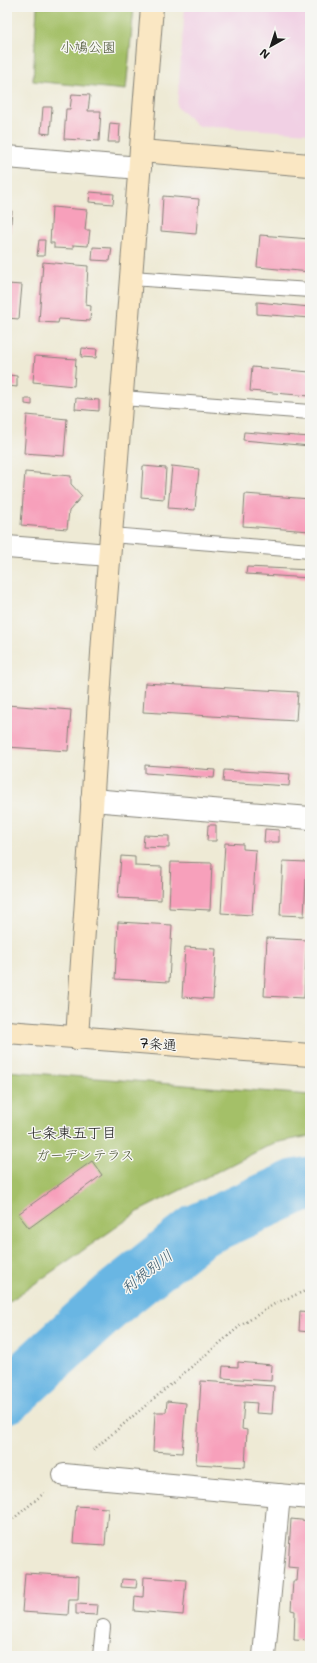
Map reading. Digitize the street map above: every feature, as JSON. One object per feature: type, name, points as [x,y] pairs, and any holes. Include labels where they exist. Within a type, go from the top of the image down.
[{"type":"street","points":[[77,1038],[110,545],[152,7]]},
{"type":"street","points":[[7,157],[140,159],[310,165]]},
{"type":"street","points":[[7,546],[110,545]]},
{"type":"street","points":[[92,800],[310,818]]},
{"type":"street","name":"7条通","points":[[7,1032],[310,1055]]},
{"type":"street","points":[[64,1475],[310,1498]]},
{"type":"street","points":[[264,1656],[279,1495]]},
{"type":"lane","points":[[131,278],[310,290]]},
{"type":"lane","points":[[122,398],[310,412]]},
{"type":"lane","points":[[110,545],[310,551]]},
{"type":"lane","points":[[100,1656],[103,1627]]},
{"type":"path","points":[[7,1524],[240,1326],[276,1303],[310,1289]]},
{"type":"shaded area","points":[[185,7],[310,7],[310,133],[198,126],[177,107]]},
{"type":"green space","name":"小鳩公園","points":[[37,7],[134,7],[126,90],[33,81]]},
{"type":"green space","name":"ガーデンテラス","points":[[7,1071],[310,1095],[310,1136],[274,1143],[141,1210],[7,1303]]},
{"type":"building","points":[[72,94],[90,95],[88,111],[101,111],[99,141],[64,139],[66,109],[70,109]]},
{"type":"building","points":[[43,107],[52,107],[50,134],[41,133]]},
{"type":"building","points":[[110,123],[120,124],[119,142],[108,142]]},
{"type":"building","points":[[90,192],[114,194],[113,204],[89,202]]},
{"type":"building","points":[[163,196],[199,199],[196,234],[161,231]]},
{"type":"building","points":[[52,207],[87,210],[85,230],[90,230],[88,246],[73,245],[73,249],[54,248],[54,243],[50,243]]},
{"type":"building","points":[[7,210],[12,211],[8,255],[7,255]]},
{"type":"building","points":[[260,235],[310,239],[310,272],[257,267]]},
{"type":"building","points":[[39,240],[45,240],[44,256],[37,256]]},
{"type":"building","points":[[93,247],[112,248],[110,261],[92,260]]},
{"type":"building","points":[[43,262],[88,266],[86,305],[91,306],[90,321],[59,319],[58,323],[39,322]]},
{"type":"building","points":[[7,284],[22,285],[19,319],[7,318]]},
{"type":"building","points":[[257,302],[310,307],[310,318],[257,314]]},
{"type":"building","points":[[82,348],[97,349],[96,358],[81,357]]},
{"type":"building","points":[[35,356],[76,359],[74,386],[33,382]]},
{"type":"building","points":[[252,367],[310,372],[310,396],[250,391]]},
{"type":"building","points":[[9,375],[17,376],[17,387],[9,386]]},
{"type":"building","points":[[76,398],[99,400],[99,411],[75,409]]},
{"type":"building","points":[[25,399],[32,399],[32,405],[25,404]]},
{"type":"building","points":[[27,415],[67,419],[64,456],[24,453]]},
{"type":"building","points":[[244,432],[310,437],[310,446],[243,440]]},
{"type":"building","points":[[143,466],[166,468],[164,499],[141,497]]},
{"type":"building","points":[[172,466],[199,469],[195,510],[168,508]]},
{"type":"building","points":[[25,472],[71,476],[71,484],[82,496],[69,511],[67,529],[21,525]]},
{"type":"building","points":[[245,494],[310,499],[310,531],[243,526]]},
{"type":"building","points":[[7,495],[10,496],[8,517],[7,517]]},
{"type":"building","points":[[247,567],[310,570],[310,578],[246,574]]},
{"type":"building","points":[[145,683],[298,692],[296,721],[143,712]]},
{"type":"building","points":[[7,705],[71,710],[68,751],[7,747]]},
{"type":"building","points":[[145,765],[215,770],[214,778],[145,773]]},
{"type":"building","points":[[224,770],[290,774],[289,786],[223,782]]},
{"type":"building","points":[[208,825],[216,825],[216,841],[207,841]]},
{"type":"building","points":[[265,829],[279,830],[279,842],[264,842]]},
{"type":"building","points":[[144,835],[169,836],[169,848],[143,847]]},
{"type":"building","points":[[225,843],[243,844],[243,849],[256,850],[252,915],[221,913]]},
{"type":"building","points":[[121,856],[135,857],[135,866],[162,867],[161,900],[118,898]]},
{"type":"building","points":[[283,861],[307,862],[304,916],[280,915]]},
{"type":"building","points":[[171,862],[212,863],[210,910],[169,908]]},
{"type":"building","points":[[118,922],[172,925],[169,982],[115,979]]},
{"type":"building","points":[[267,938],[307,940],[304,998],[264,996]]},
{"type":"building","points":[[185,947],[216,949],[213,999],[182,997]]},
{"type":"building","points":[[92,1161],[102,1175],[29,1228],[18,1214]]},
{"type":"building","points":[[300,1311],[310,1312],[310,1332],[299,1331]]},
{"type":"building","points":[[238,1362],[272,1365],[271,1381],[222,1378],[223,1366],[238,1367]]},
{"type":"building","points":[[201,1381],[274,1386],[272,1414],[256,1413],[257,1403],[244,1402],[242,1429],[247,1430],[245,1467],[196,1464]]},
{"type":"building","points":[[167,1401],[186,1403],[182,1453],[153,1451],[155,1412],[166,1412]]},
{"type":"building","points":[[76,1506],[108,1508],[105,1545],[73,1543]]},
{"type":"building","points":[[291,1519],[310,1521],[310,1641],[294,1640],[295,1611],[291,1610],[293,1581],[297,1581],[298,1568],[288,1567]]},
{"type":"building","points":[[25,1573],[79,1576],[78,1600],[69,1600],[68,1615],[22,1612]]},
{"type":"building","points":[[144,1577],[186,1580],[183,1615],[134,1611],[135,1596],[143,1597]]},
{"type":"building","points":[[122,1579],[137,1580],[136,1588],[121,1587]]},
{"type":"building","points":[[76,1604],[98,1605],[97,1615],[76,1614]]},
{"type":"waterway","name":"利根別川","points":[[7,1396],[114,1298],[198,1231],[295,1187],[310,1184]]},
{"type":"district","name":"七条東五丁目","points":[[72,1133]]}]
